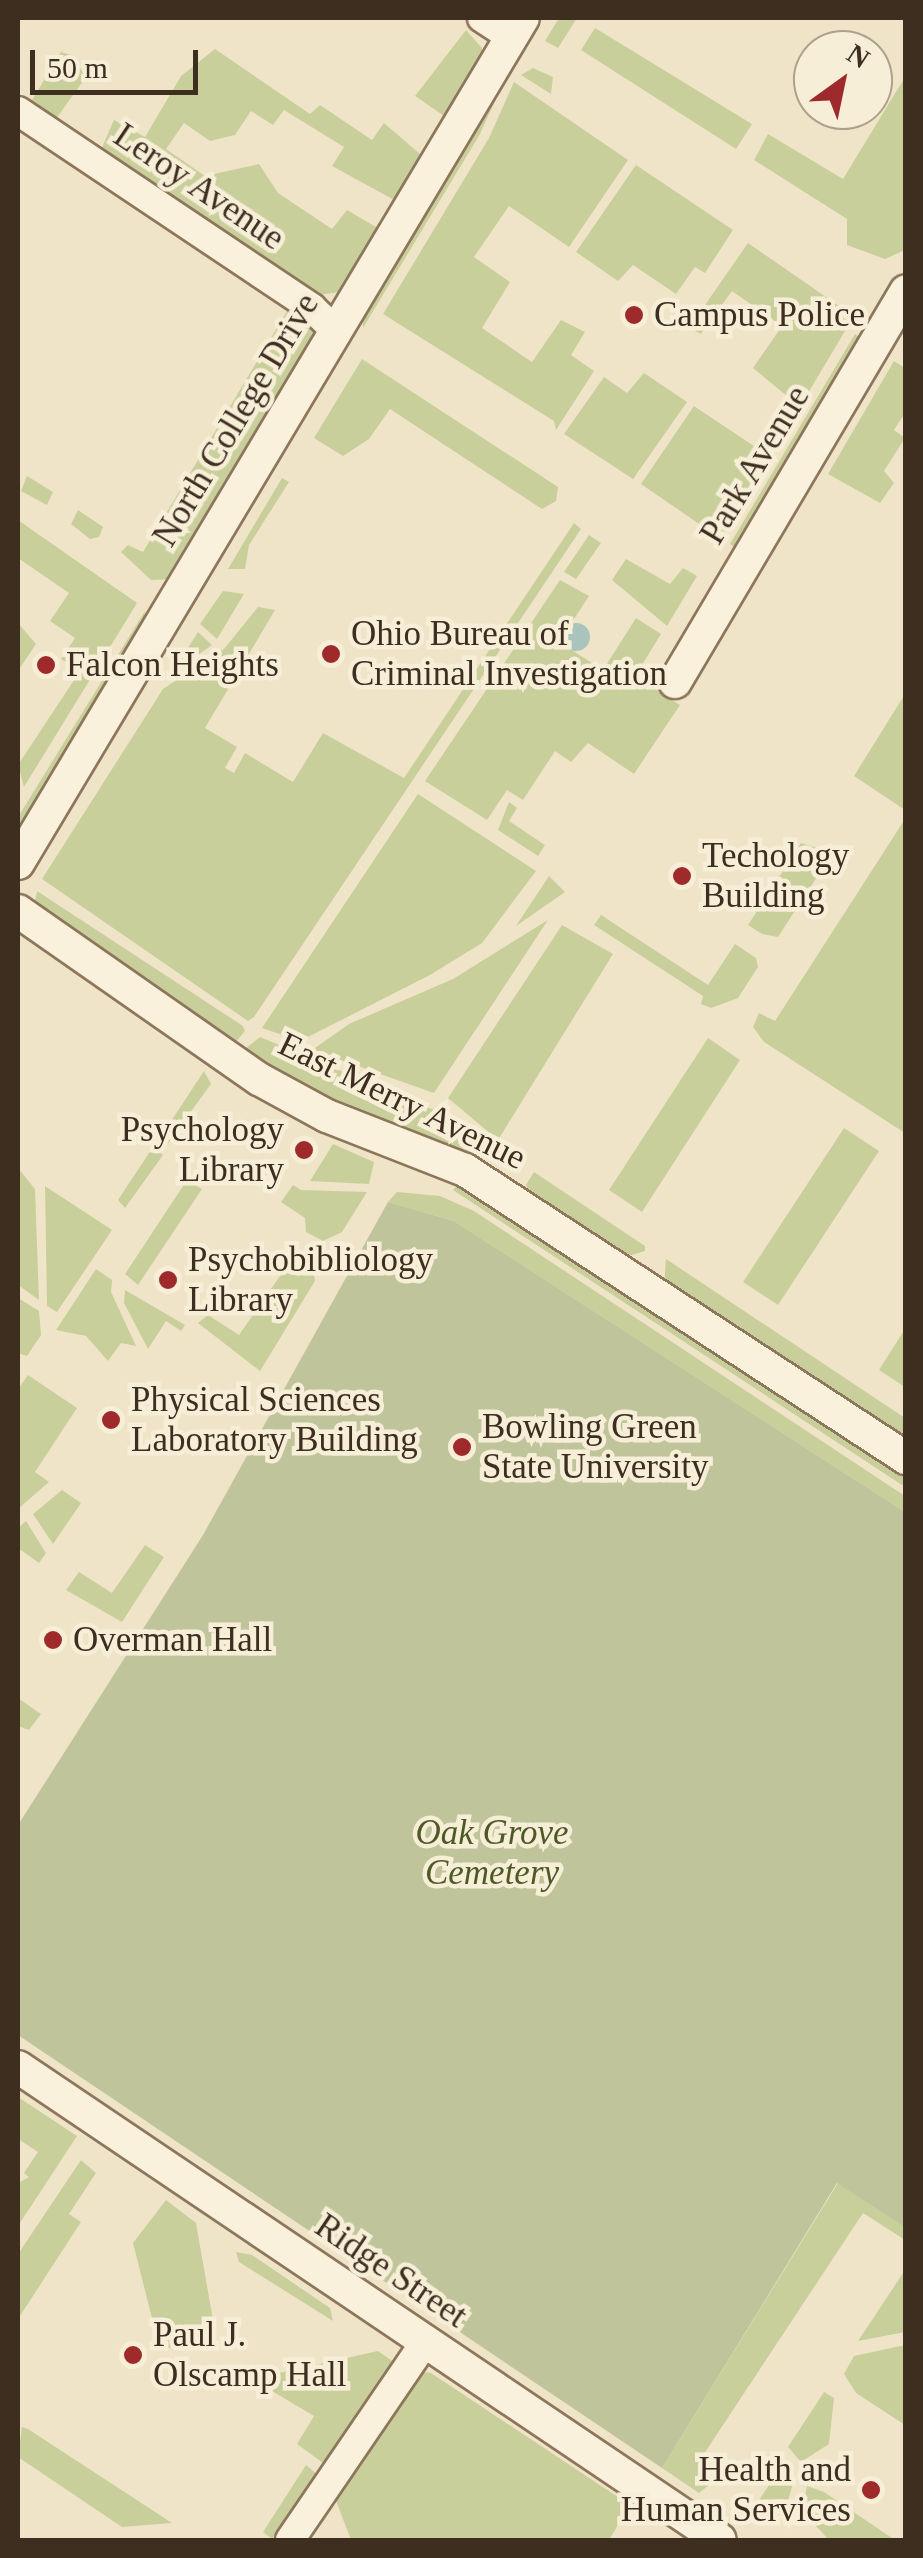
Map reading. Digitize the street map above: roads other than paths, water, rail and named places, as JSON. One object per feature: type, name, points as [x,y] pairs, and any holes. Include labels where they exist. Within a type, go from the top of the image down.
[{"type":"street","points":[[482,18],[517,27]]},
{"type":"street","name":"North College Drive","points":[[18,862],[517,27]]},
{"type":"street","name":"Leroy Avenue","points":[[18,111],[312,308],[335,330]]},
{"type":"street","name":"Park Avenue","points":[[675,682],[906,290]]},
{"type":"street","name":"East Merry Avenue","points":[[18,911],[260,1078],[327,1116],[476,1177],[906,1458]]},
{"type":"street","name":"Ridge Street","points":[[18,2068],[720,2540]]},
{"type":"street","points":[[290,2540],[425,2342]]},
{"type":"water","points":[[576,623],[586,627],[590,637],[586,647],[576,651],[566,647],[562,637],[566,627]]},
{"type":"place","name":"Campus Police","points":[[634,315]]},
{"type":"place","name":"Ohio Bureau of Criminal Investigation","points":[[331,654]]},
{"type":"place","name":"Falcon Heights","points":[[46,665]]},
{"type":"place","name":"Techology Building","points":[[682,876]]},
{"type":"place","name":"Psychology Library","points":[[304,1150]]},
{"type":"place","name":"Psychobibliology Library","points":[[168,1280]]},
{"type":"place","name":"Physical Sciences Laboratory Building","points":[[111,1420]]},
{"type":"place","name":"Bowling Green State University","points":[[462,1447]]},
{"type":"place","name":"Overman Hall","points":[[53,1640]]},
{"type":"place","name":"Paul J. Olscamp Hall","points":[[133,2355]]},
{"type":"place","name":"Health and Human Services","points":[[871,2490]]},
{"type":"park label","name":"Oak Grove Cemetery","points":[[492,1853]]}]
